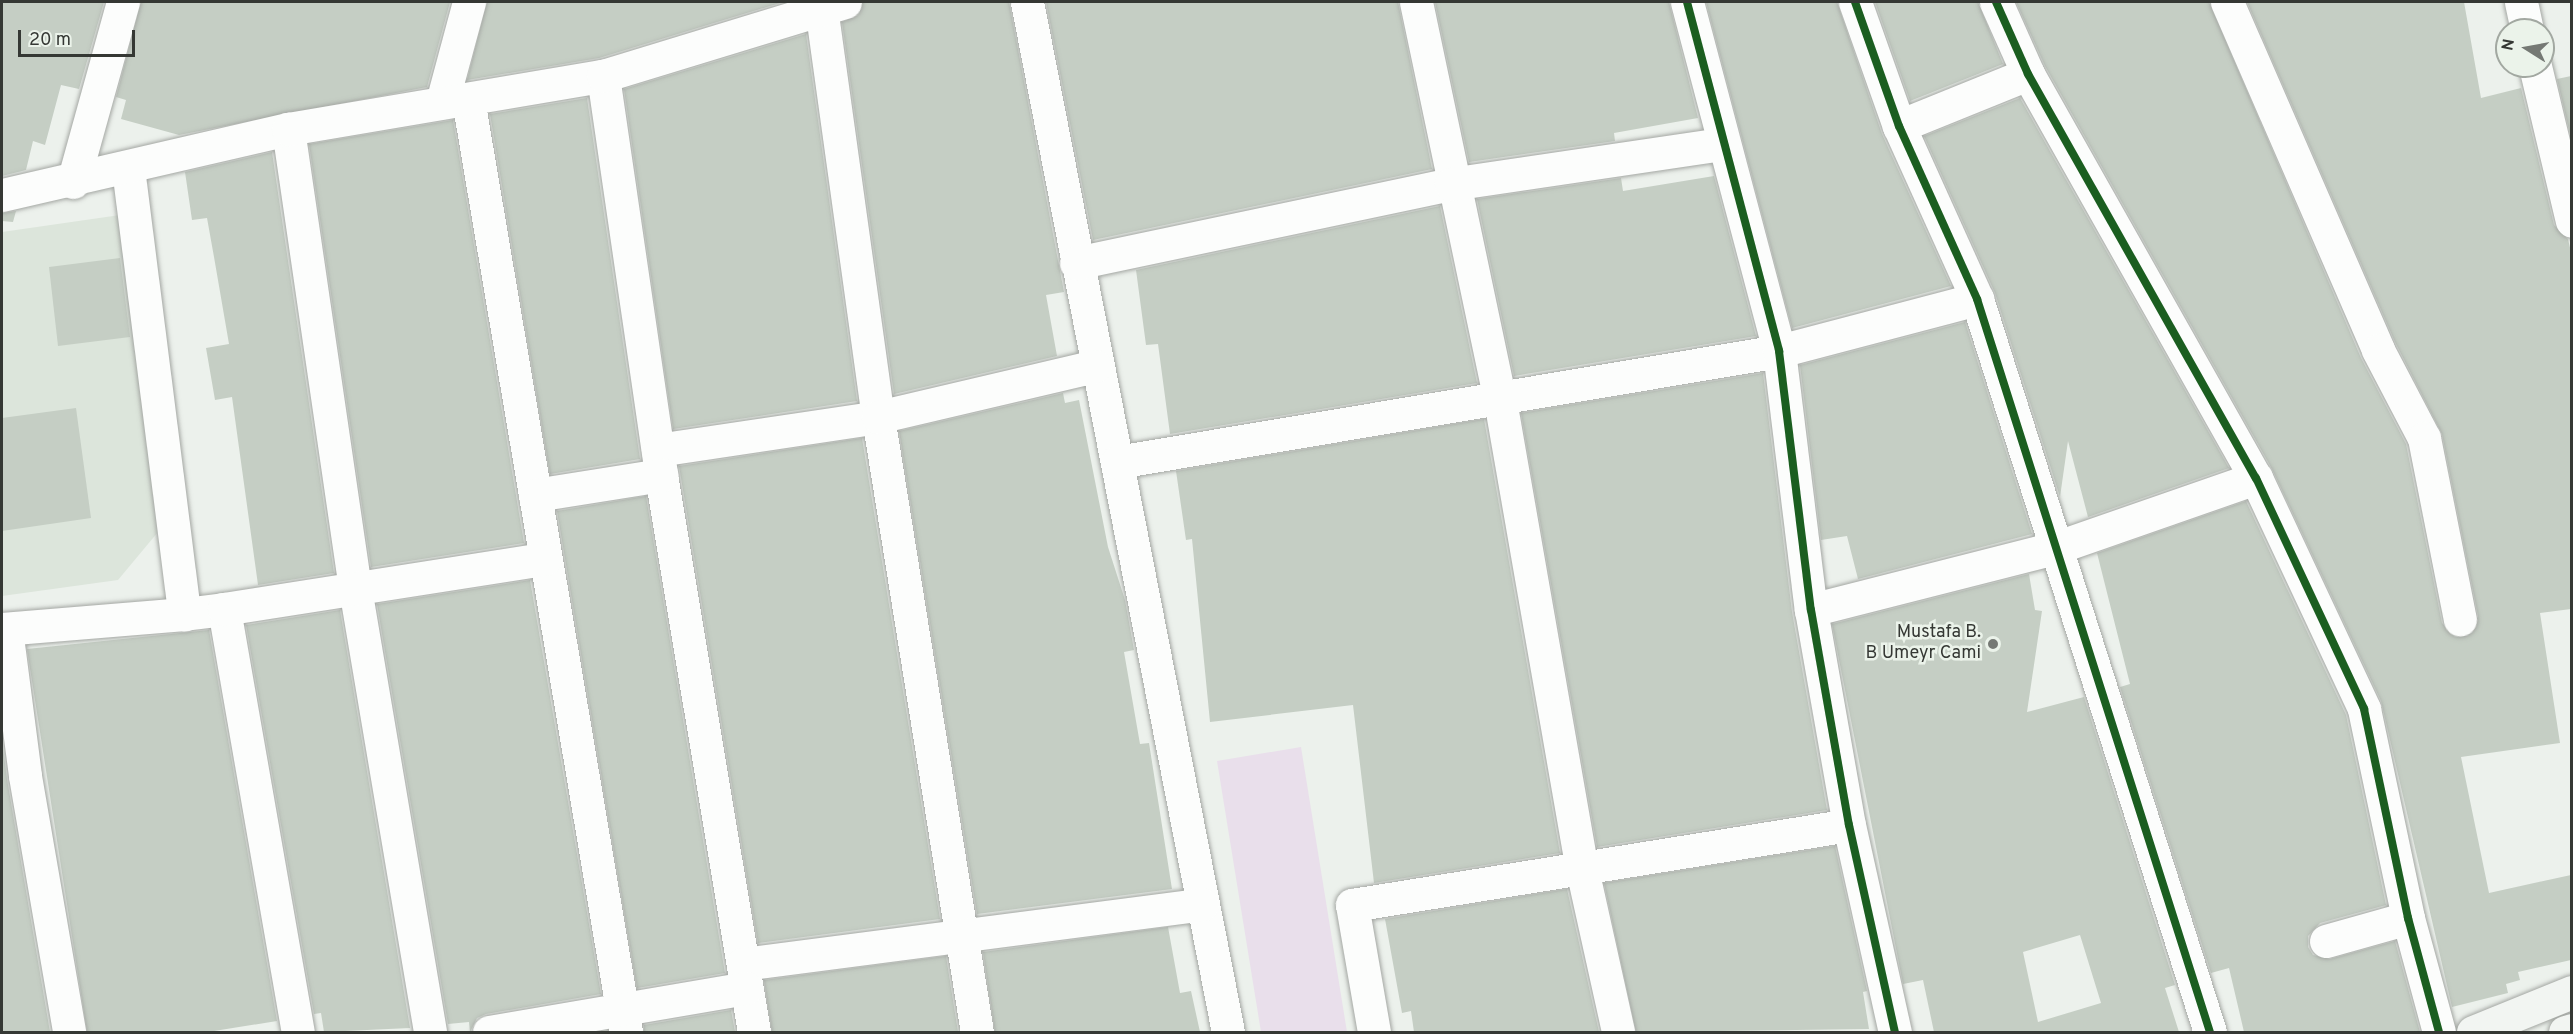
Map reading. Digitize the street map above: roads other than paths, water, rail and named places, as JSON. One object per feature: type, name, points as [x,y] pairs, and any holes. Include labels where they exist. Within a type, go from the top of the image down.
[{"type":"main road","points":[[2473,1032],[2571,992]]},
{"type":"main road","points":[[2565,1032],[2571,1030]]},
{"type":"street","points":[[73,182],[123,2]]},
{"type":"street","points":[[469,2],[455,101],[535,495],[625,1023]]},
{"type":"street","points":[[1027,2],[1095,366],[1117,462],[1228,1032]]},
{"type":"street","points":[[1416,2],[1452,184],[1500,400],[1582,869],[1618,1032]]},
{"type":"street","points":[[1687,2],[1779,351],[1811,610],[1849,825],[1895,1032]]},
{"type":"street","points":[[1855,2],[1899,126],[1977,299],[2210,1032]]},
{"type":"street","points":[[1996,2],[2028,74],[2256,478],[2364,709],[2408,918],[2439,1032]]},
{"type":"street","points":[[2227,2],[2378,350],[2424,438],[2460,619]]},
{"type":"street","points":[[2522,2],[2525,18]]},
{"type":"street","points":[[2,195],[73,182],[288,129],[603,76],[833,4],[878,417],[977,1032]]},
{"type":"street","points":[[1899,126],[2028,74]]},
{"type":"street","points":[[603,76],[659,462],[754,1032]]},
{"type":"street","points":[[2538,78],[2571,221]]},
{"type":"street","points":[[288,129],[354,588],[430,1032]]},
{"type":"street","points":[[1076,263],[1452,184],[1723,144]]},
{"type":"street","points":[[128,168],[184,614]]},
{"type":"street","points":[[1117,462],[1500,400],[1779,351],[1977,299]]},
{"type":"street","points":[[535,495],[659,462],[878,417],[1095,366]]},
{"type":"street","points":[[1811,610],[2055,548],[2256,478]]},
{"type":"street","points":[[69,1032],[25,776],[4,629],[224,609],[545,559]]},
{"type":"street","points":[[224,609],[298,1032]]},
{"type":"street","points":[[1374,1032],[1352,905],[1849,825]]},
{"type":"street","points":[[489,1032],[625,1023],[745,976],[960,935],[1202,904]]},
{"type":"street","points":[[2326,941],[2408,918]]},
{"type":"place","name":"Mustafa B. B Umeyr Cami","points":[[1993,644]]}]
